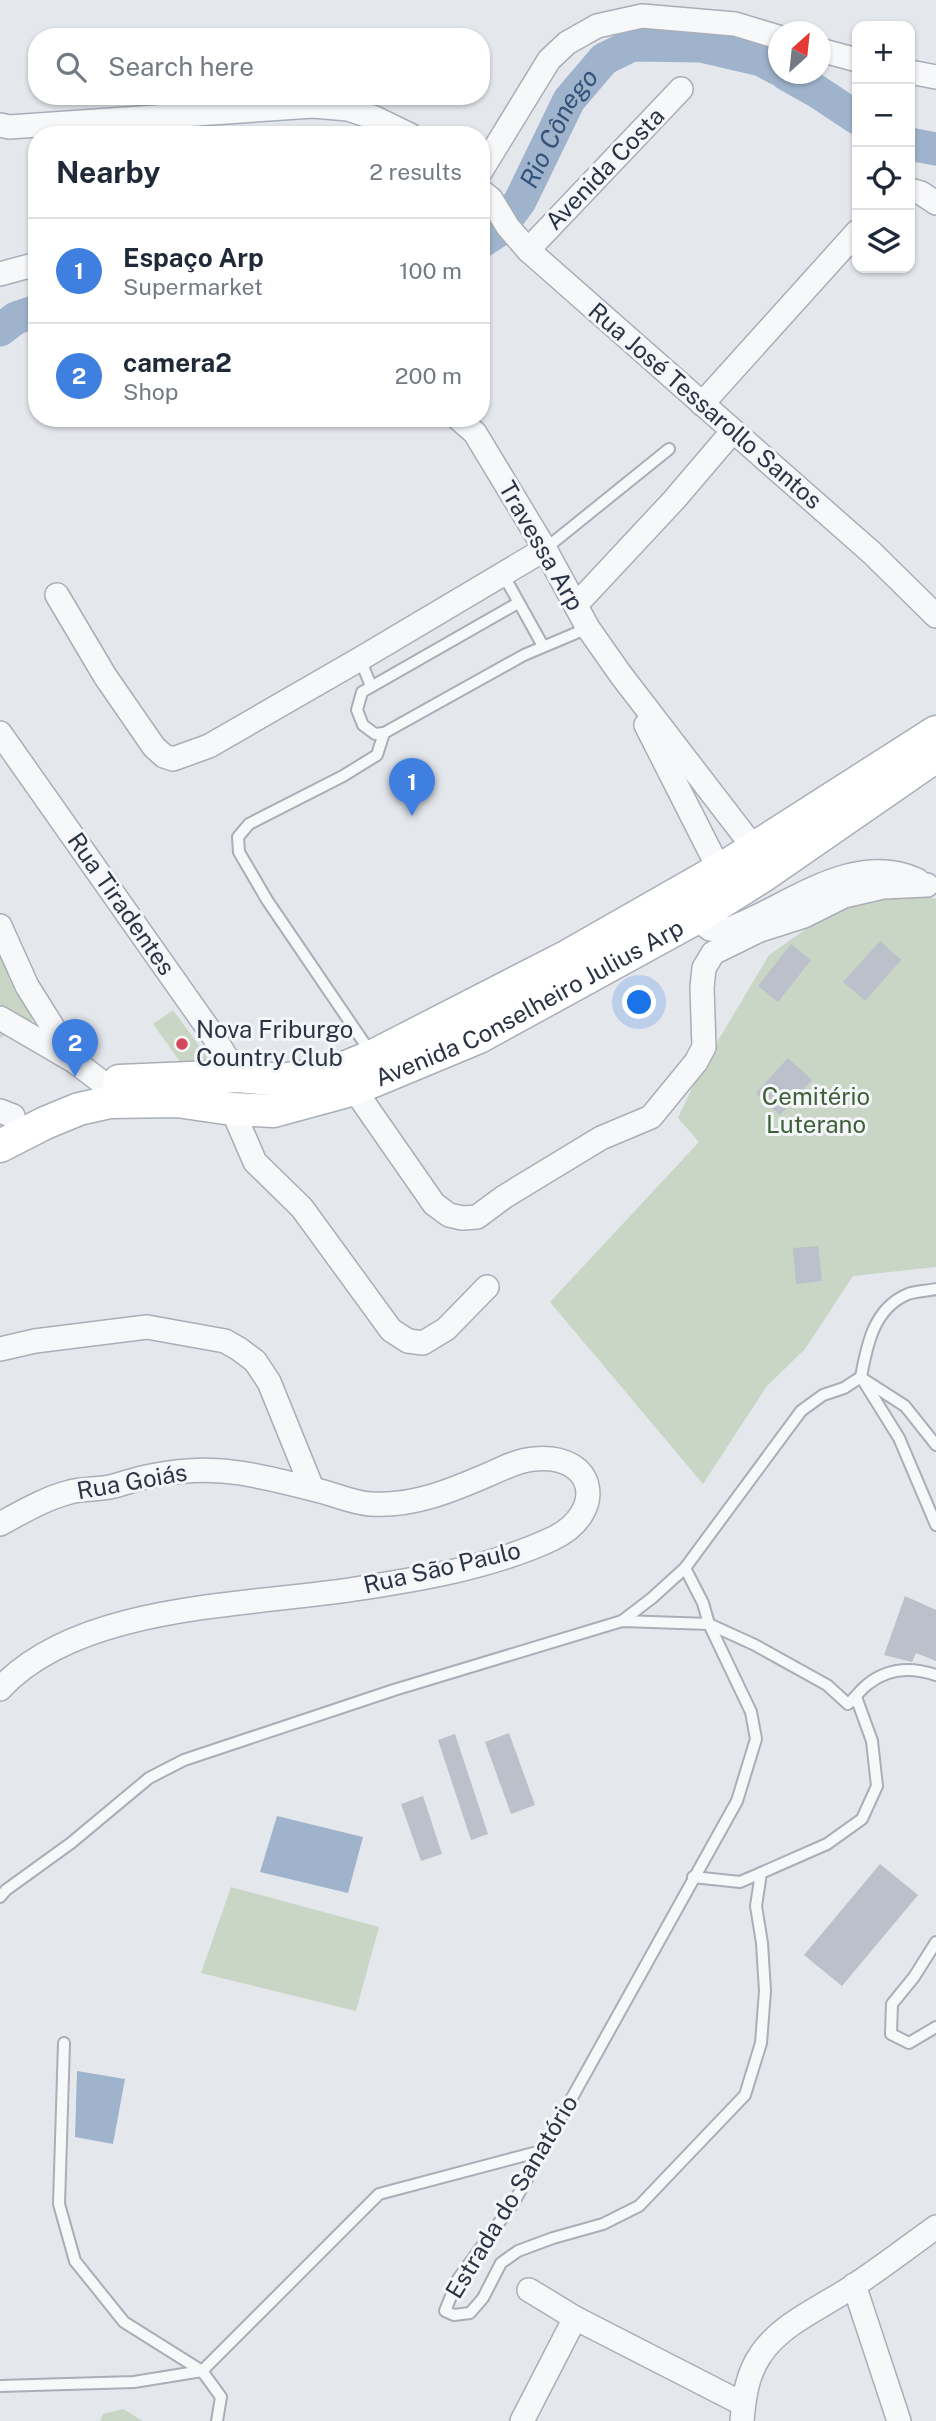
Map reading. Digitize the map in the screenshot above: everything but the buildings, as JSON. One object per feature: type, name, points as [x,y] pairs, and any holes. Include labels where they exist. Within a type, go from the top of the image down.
[{"type":"main road","name":"Avenida Conselheiro Julius Arp","points":[[4,1117],[103,1083],[238,1076],[280,1080],[334,1072],[373,1056],[568,956],[754,848],[936,732]]},
{"type":"main road","name":"Avenida Conselheiro Julius Arp","points":[[0,1146],[44,1123],[79,1109],[110,1102],[177,1101],[232,1109],[273,1111],[354,1089],[479,1037],[696,918],[761,877],[936,756]]},
{"type":"street","points":[[490,156],[549,60],[567,43],[597,26],[642,16],[735,24],[768,34]]},
{"type":"street","points":[[831,53],[852,59]]},
{"type":"street","points":[[915,73],[936,77]]},
{"type":"street","name":"Avenida Costa","points":[[528,250],[681,89]]},
{"type":"street","points":[[0,125],[9,127],[313,106],[348,108],[391,126]]},
{"type":"street","points":[[915,191],[936,203]]},
{"type":"street","name":"Rua José Tessarollo Santos","points":[[490,201],[528,250],[872,553],[936,616]]},
{"type":"street","points":[[702,404],[852,238]]},
{"type":"street","points":[[0,274],[28,266]]},
{"type":"street","name":"Travessa Arp","points":[[468,427],[475,433],[545,549],[588,628],[621,676],[754,848]]},
{"type":"street","points":[[576,605],[674,500],[732,432]]},
{"type":"street","points":[[57,595],[105,676],[154,747],[164,756],[173,759],[209,746],[545,549]]},
{"type":"street","name":"Travessa Arp","points":[[621,676],[719,869]]},
{"type":"street","name":"Rua Tiradentes","points":[[0,733],[212,1034],[238,1076]]},
{"type":"street","points":[[696,918],[710,929],[726,930],[822,886],[864,871],[883,870],[909,876],[932,886]]},
{"type":"street","points":[[354,1089],[434,1204],[449,1215],[477,1217],[504,1197],[601,1138],[651,1117],[696,1062],[704,1047],[702,988],[704,968],[713,953],[760,930],[804,916],[845,896],[883,887],[932,886]]},
{"type":"street","points":[[0,926],[27,986],[74,1061]]},
{"type":"street","points":[[0,1018],[74,1061],[103,1083]]},
{"type":"street","points":[[232,1109],[255,1163],[302,1208],[391,1329],[408,1340],[423,1343],[446,1329],[487,1287]]},
{"type":"street","points":[[0,1349],[35,1340],[147,1327],[225,1341],[255,1361],[269,1382],[312,1488]]},
{"type":"street","name":"Rua São Paulo","points":[[0,1689],[37,1657],[80,1635],[158,1616],[355,1589],[471,1566],[526,1550],[557,1536],[583,1515],[589,1493],[582,1473],[570,1465],[555,1460],[534,1459],[510,1465],[447,1493],[400,1503],[367,1504],[312,1488]]},
{"type":"street","name":"Rua Goiás","points":[[0,1524],[70,1492],[112,1487],[148,1476],[191,1470],[239,1473],[312,1488]]},
{"type":"street","points":[[529,2290],[743,2412],[749,2377],[760,2355],[770,2343],[783,2331],[854,2286],[936,2227]]},
{"type":"street","points":[[854,2286],[899,2421]]},
{"type":"street","points":[[522,2421],[575,2318]]},
{"type":"lane","points":[[545,549],[669,449]]},
{"type":"lane","points":[[503,574],[543,646]]},
{"type":"lane","points":[[518,603],[371,686],[359,698],[357,710],[367,730],[375,734],[384,733],[543,646],[588,628]]},
{"type":"lane","points":[[360,659],[371,686]]},
{"type":"lane","points":[[373,1056],[267,900],[239,852],[238,837],[249,824],[343,776],[377,755],[384,733]]},
{"type":"lane","points":[[936,1289],[909,1294],[884,1309],[867,1345],[861,1377],[899,1438],[936,1525]]},
{"type":"lane","points":[[861,1377],[905,1406],[936,1445]]},
{"type":"lane","points":[[622,1621],[685,1568],[801,1411],[822,1395],[844,1388],[861,1377]]},
{"type":"lane","name":"Estrada do Sanatório","points":[[685,1568],[704,1603],[709,1625],[751,1712],[756,1739],[737,1801],[514,2202],[458,2279],[445,2311],[454,2315],[470,2313],[483,2298],[501,2263],[518,2251],[603,2224],[639,2206],[745,2095],[761,2043],[765,1991],[762,1944],[755,1906],[761,1874]]},
{"type":"lane","points":[[0,1897],[6,1889],[71,1843],[149,1778],[184,1760],[394,1690],[622,1621],[709,1625],[755,1645],[827,1685],[848,1704],[867,1684],[894,1670],[924,1671],[936,1675]]},
{"type":"lane","points":[[693,1877],[740,1882],[827,1844],[862,1819],[877,1786],[872,1741],[856,1697]]},
{"type":"lane","points":[[936,1942],[914,1977],[892,2004],[891,2034],[909,2042],[936,2027]]},
{"type":"lane","points":[[64,2043],[60,2204],[75,2261],[124,2322],[202,2371],[221,2397],[217,2421]]},
{"type":"lane","points":[[0,2386],[134,2382],[202,2371],[379,2194],[541,2151]]},
{"type":"green space","name":"Cemitério Luterano","points":[[908,888],[936,899],[936,1267],[853,1276],[805,1349],[767,1386],[703,1484],[550,1302],[699,1142],[678,1118],[701,1069],[769,955],[836,908]]},
{"type":"green space","points":[[0,956],[41,1016],[0,1038]]},
{"type":"green space","name":"Nova Friburgo Country Club","points":[[173,1010],[213,1065],[181,1063],[153,1024]]},
{"type":"green space","points":[[231,1887],[379,1927],[356,2011],[201,1973]]},
{"type":"green space","points":[[123,2409],[143,2421],[100,2421],[103,2414]]},
{"type":"water","points":[[277,1816],[363,1837],[348,1893],[260,1872]]},
{"type":"water","points":[[77,2071],[125,2079],[113,2144],[75,2137]]},
{"type":"waterway","name":"Rio Cônego","points":[[490,236],[498,231],[520,201],[569,100],[604,59],[632,45],[701,46],[768,64]]},
{"type":"waterway","name":"Rio Cônego","points":[[804,84],[852,115]]},
{"type":"waterway","name":"Rio Cônego","points":[[915,145],[936,149]]},
{"type":"waterway","name":"Rio Cônego","points":[[0,330],[16,318],[28,314]]},
{"type":"place","name":"Espaço Arp","points":[[412,816]]},
{"type":"place","name":"Nova Friburgo Country Club","points":[[182,1044]]},
{"type":"place","name":"camera2","points":[[75,1077]]}]
